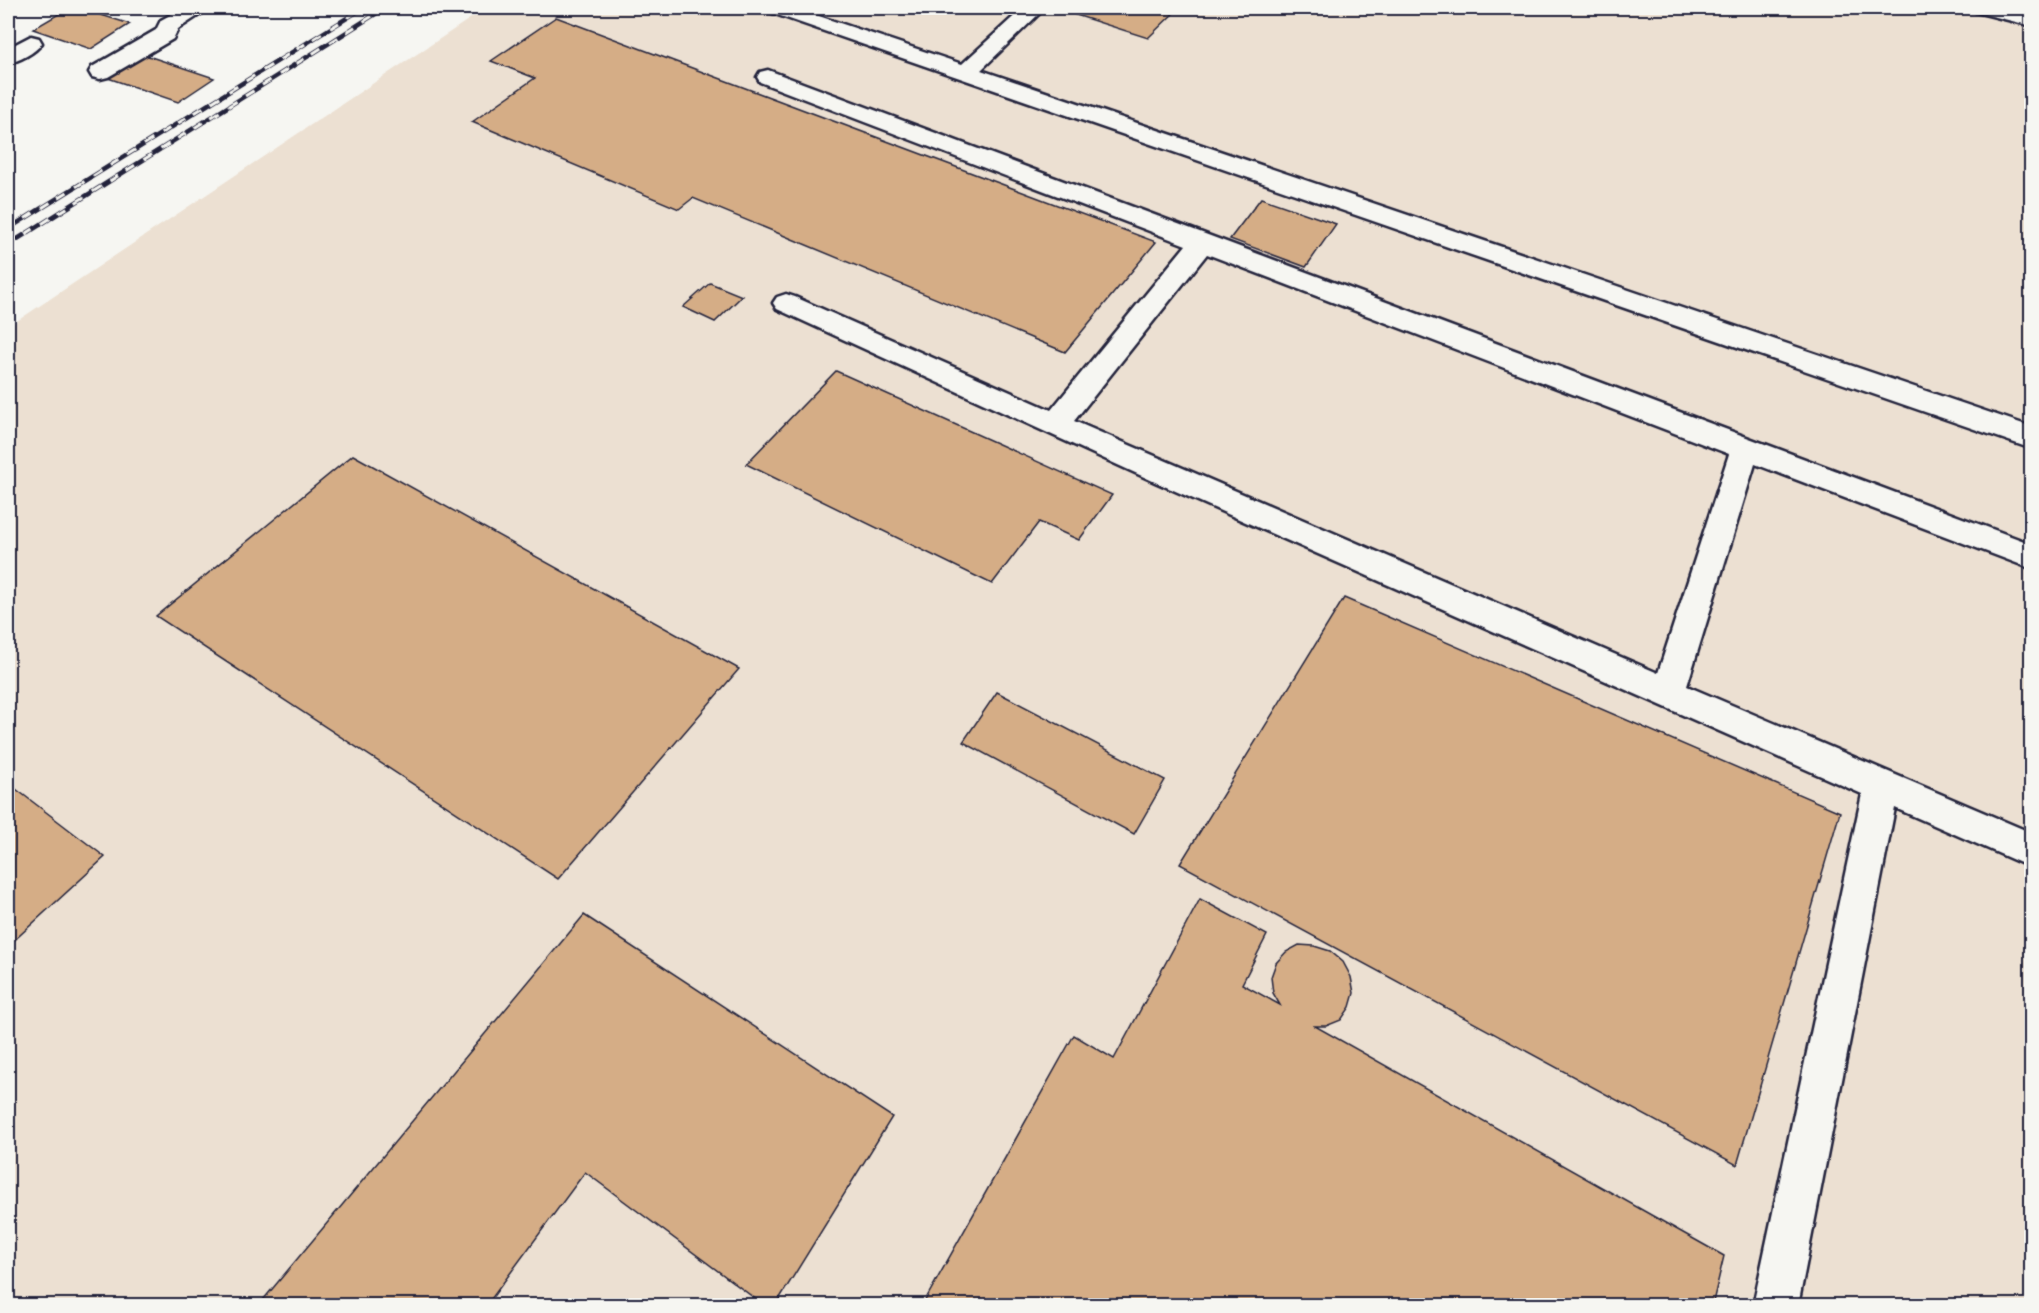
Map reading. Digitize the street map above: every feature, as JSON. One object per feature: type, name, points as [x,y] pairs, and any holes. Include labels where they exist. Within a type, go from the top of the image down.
[{"type":"street","points":[[100,72],[165,34],[169,25],[197,8]]},
{"type":"street","points":[[776,8],[2031,438]]},
{"type":"street","points":[[965,73],[1035,8]]},
{"type":"street","points":[[1983,8],[2031,20]]},
{"type":"street","points":[[8,57],[31,43]]},
{"type":"street","points":[[768,76],[2031,557]]},
{"type":"street","points":[[1055,425],[1203,242]]},
{"type":"street","points":[[786,303],[1055,425],[2031,851]]},
{"type":"street","points":[[1668,694],[1745,448]]},
{"type":"street","points":[[1775,1305],[1881,787]]},
{"type":"shaded area","points":[[486,8],[2031,8],[2031,1305],[8,1306],[8,327]]},
{"type":"building","points":[[69,8],[79,8],[130,24],[91,49],[33,29]]},
{"type":"building","points":[[1054,8],[1179,8],[1148,38]]},
{"type":"building","points":[[556,17],[1156,242],[1065,352],[693,198],[679,209],[472,122],[535,78],[491,61]]},
{"type":"building","points":[[142,54],[214,78],[178,102],[105,77]]},
{"type":"building","points":[[1261,198],[1336,224],[1306,267],[1230,239]]},
{"type":"building","points":[[710,283],[742,296],[715,322],[683,307]]},
{"type":"building","points":[[836,371],[1112,495],[1079,540],[1039,522],[992,584],[746,464]]},
{"type":"building","points":[[353,455],[739,669],[558,879],[156,616]]},
{"type":"building","points":[[1344,598],[1840,812],[1737,1165],[1180,864]]},
{"type":"building","points":[[997,692],[1165,780],[1134,834],[963,742]]},
{"type":"building","points":[[8,783],[105,857],[8,946]]},
{"type":"building","points":[[1200,899],[1267,935],[1242,984],[1280,1005],[1273,993],[1271,977],[1276,963],[1286,952],[1299,945],[1314,946],[1330,951],[1343,962],[1351,977],[1354,993],[1350,1007],[1341,1020],[1326,1026],[1315,1026],[1724,1256],[1712,1306],[922,1306],[1074,1035],[1114,1059]]},
{"type":"building","points":[[584,915],[892,1117],[775,1306],[765,1306],[585,1172],[486,1306],[258,1306]]},
{"type":"railway","points":[[8,229],[363,8]]},
{"type":"railway","points":[[8,245],[385,8]]}]
